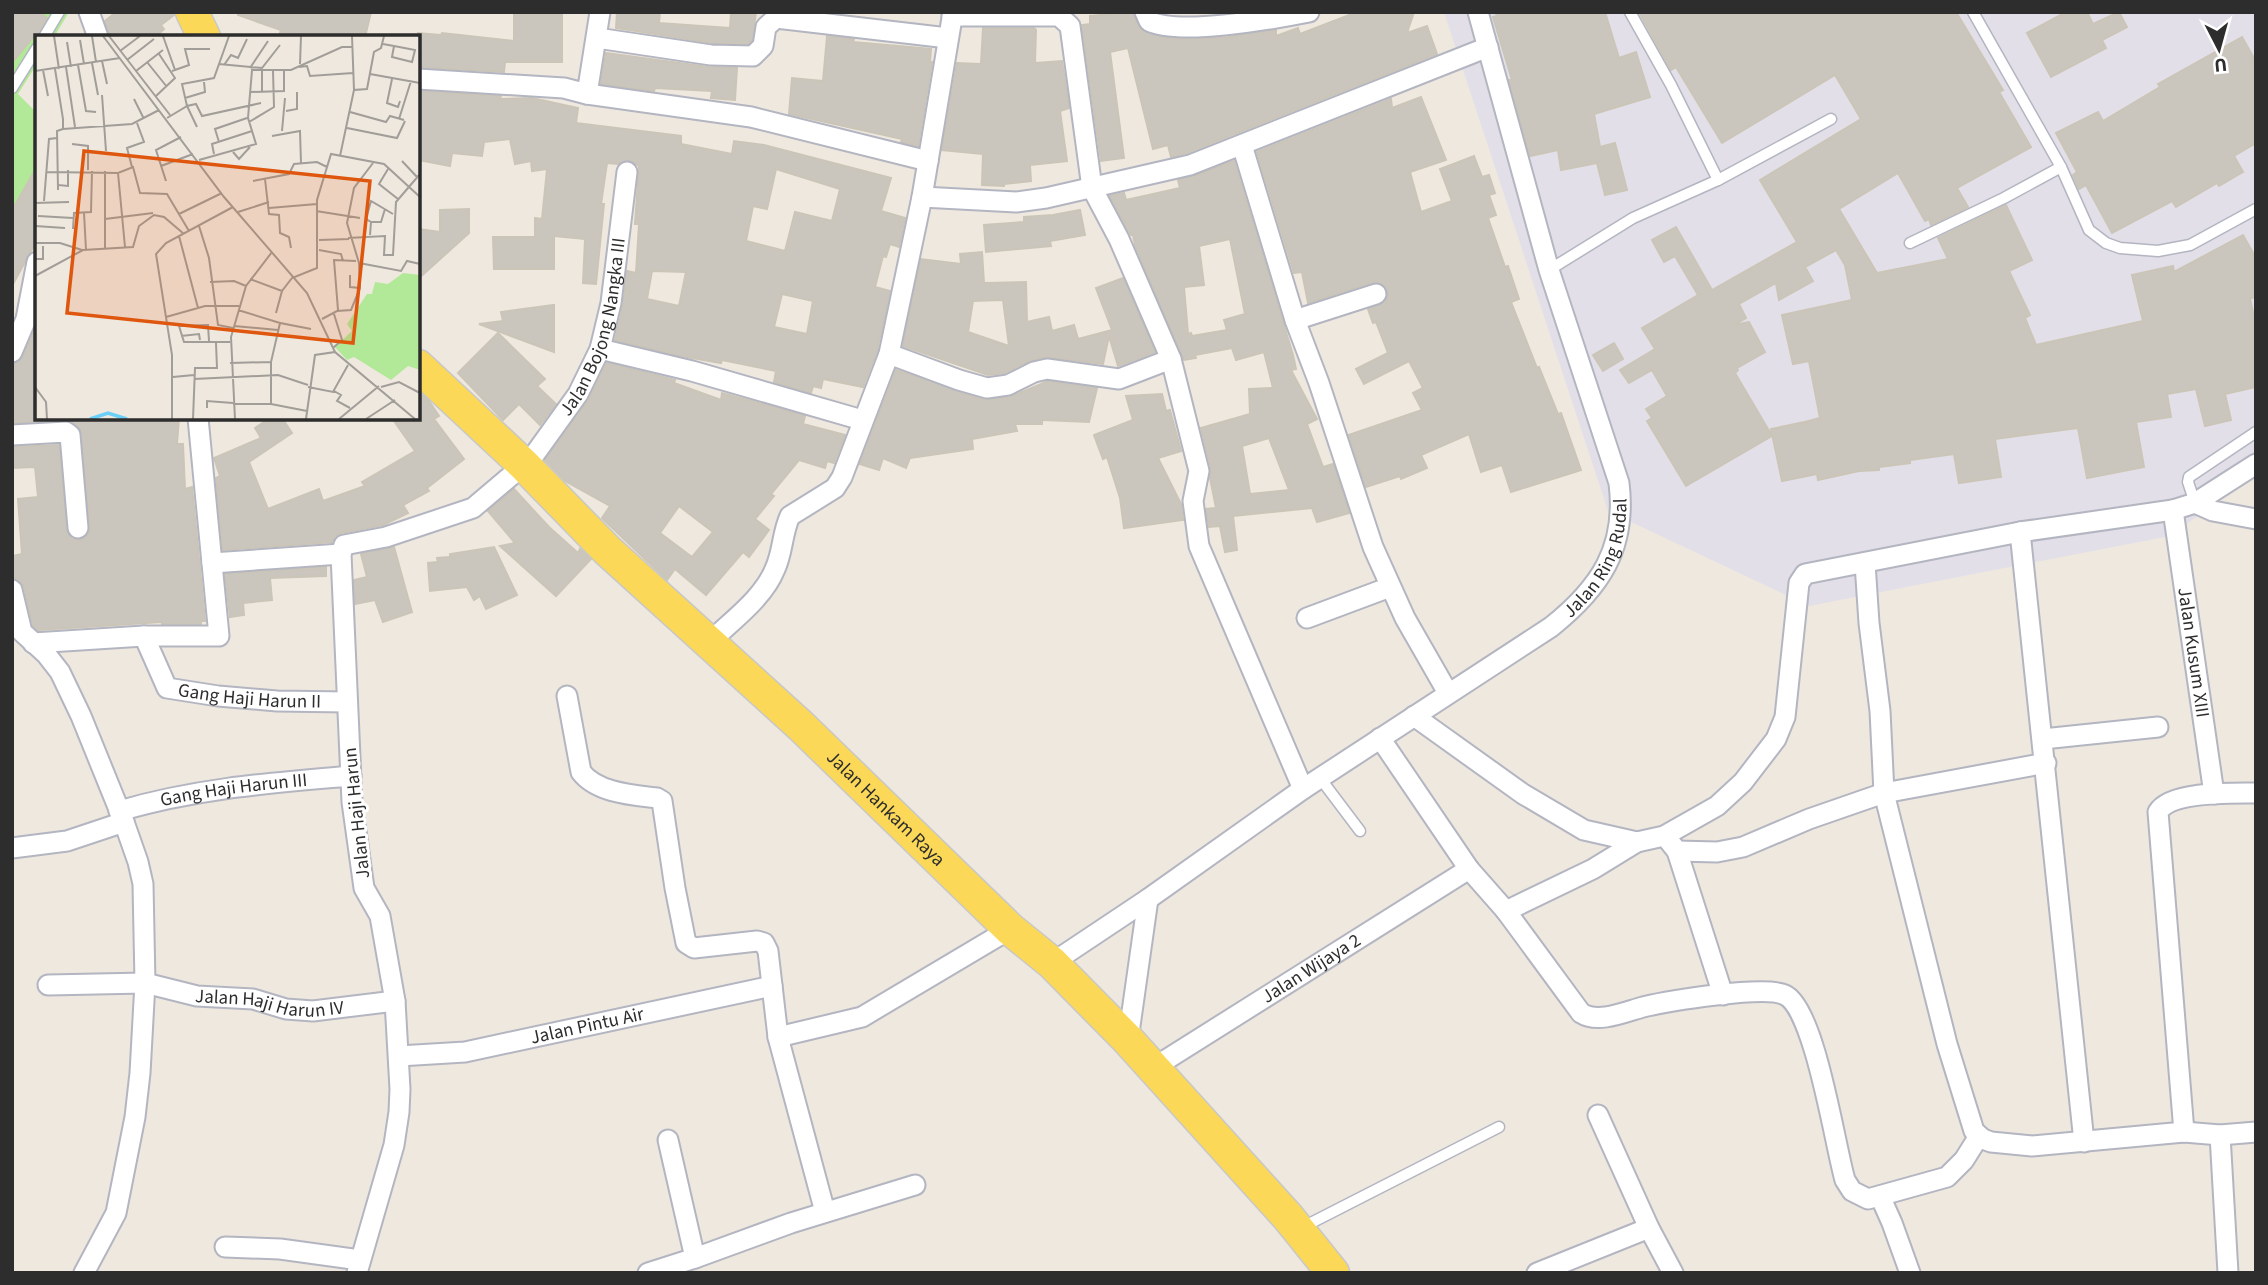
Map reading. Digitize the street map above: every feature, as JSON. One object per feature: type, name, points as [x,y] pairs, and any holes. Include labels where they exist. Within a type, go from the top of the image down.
[{"type":"main road","points":[[192,12],[203,35]]},
{"type":"main road","name":"Jalan Hankam Raya","points":[[420,368],[524,465],[607,550],[801,726],[1010,929],[1052,963],[1128,1040],[1298,1230],[1333,1273]]},
{"type":"street","points":[[89,12],[97,35]]},
{"type":"street","points":[[587,94],[600,12]]},
{"type":"street","points":[[1145,12],[1147,19],[1153,23],[1169,26],[1245,24],[1309,12]]},
{"type":"street","name":"Jalan Ring Rudal","points":[[1052,963],[1303,789],[1551,627],[1576,607],[1613,552],[1622,516],[1619,483],[1549,270],[1478,12]]},
{"type":"street","points":[[709,643],[769,582],[776,568],[790,516],[835,488],[842,477],[889,354],[922,197],[952,14],[1059,16],[1065,20],[1072,33],[1092,188],[1119,239],[1171,359],[1199,471],[1193,500],[1199,546],[1303,789]]},
{"type":"street","points":[[597,38],[711,55],[753,55],[763,46],[766,27],[774,15],[948,38]]},
{"type":"street","points":[[922,197],[1016,202],[1046,198],[1190,165],[1488,47]]},
{"type":"street","points":[[420,79],[564,88],[587,94],[751,117],[919,156],[928,161]]},
{"type":"street","points":[[1242,145],[1295,320],[1319,383],[1373,547],[1405,618],[1448,693]]},
{"type":"street","name":"Jalan Bojong Nangka III","points":[[524,465],[532,458],[578,394],[600,349],[611,303],[627,172]]},
{"type":"street","points":[[12,352],[26,319],[35,272]]},
{"type":"street","points":[[1295,320],[1376,294]]},
{"type":"street","points":[[600,349],[705,374],[862,420]]},
{"type":"street","points":[[889,354],[959,380],[987,387],[1008,385],[1034,372],[1047,369],[1119,379],[1171,359]]},
{"type":"street","points":[[23,635],[219,636],[198,420]]},
{"type":"street","points":[[12,435],[68,433],[78,528]]},
{"type":"street","points":[[1506,911],[1593,869],[1637,842],[1664,836],[1717,806],[1743,782],[1776,740],[1785,717],[1799,583],[1805,574],[2020,532],[2173,510],[2195,503],[2256,464]]},
{"type":"street","points":[[212,563],[341,554],[344,545],[386,537],[473,508],[524,465]]},
{"type":"street","points":[[2195,503],[2213,511],[2256,519]]},
{"type":"street","name":"Jalan Kusum XIII","points":[[2173,510],[2214,794]]},
{"type":"street","points":[[2020,532],[2084,1142]]},
{"type":"street","name":"Jalan Haji Harun","points":[[341,554],[351,776],[364,888],[380,916],[395,1001],[399,1056],[399,1112],[394,1145],[359,1266]]},
{"type":"street","points":[[1865,562],[1869,624],[1880,711],[1884,793],[1947,1044],[1971,1124],[1979,1136],[1991,1142],[2032,1146],[2184,1132],[2220,1135],[2256,1132]]},
{"type":"street","points":[[1307,618],[1390,587]]},
{"type":"street","points":[[12,590],[23,635],[46,654],[71,694],[121,816],[143,884],[145,983],[135,1118],[116,1213],[84,1273]]},
{"type":"street","name":"Gang Haji Harun II","points":[[144,636],[167,688],[277,701],[347,702]]},
{"type":"street","points":[[567,696],[581,772],[586,779],[597,786],[662,801],[686,943],[694,948],[757,941],[764,943],[768,951],[778,1037],[825,1212]]},
{"type":"street","points":[[1414,716],[1523,794],[1584,831],[1637,842]]},
{"type":"street","points":[[2043,739],[2158,727]]},
{"type":"street","points":[[1380,738],[1469,869],[1506,911],[1573,1005],[1587,1017],[1603,1017],[1661,1003],[1723,995],[1780,993],[1787,996],[1799,1008],[1827,1093],[1845,1180],[1852,1191],[1868,1199],[1947,1177],[1964,1160],[1979,1136]]},
{"type":"street","points":[[1677,851],[1717,852],[1743,846],[1884,793],[2046,763]]},
{"type":"street","name":"Gang Haji Harun III","points":[[12,848],[67,841],[162,798],[222,787],[351,776]]},
{"type":"street","points":[[2184,1132],[2158,812],[2164,804],[2171,801],[2214,794],[2256,793]]},
{"type":"street","points":[[1664,836],[1677,851],[1723,995]]},
{"type":"street","name":"Jalan Wijaya 2","points":[[1153,1068],[1469,869]]},
{"type":"street","points":[[1128,1040],[1148,899]]},
{"type":"street","points":[[778,1037],[862,1017],[1010,929]]},
{"type":"street","name":"Jalan Haji Harun IV","points":[[48,985],[145,983],[197,996],[253,999],[286,1009],[313,1011],[395,1001]]},
{"type":"street","name":"Jalan Pintu Air","points":[[399,1056],[466,1052],[772,986]]},
{"type":"street","points":[[1598,1115],[1649,1228],[1673,1273]]},
{"type":"street","points":[[2220,1135],[2228,1273]]},
{"type":"street","points":[[668,1140],[695,1258]]},
{"type":"street","points":[[648,1273],[825,1212],[915,1185]]},
{"type":"street","points":[[1880,1196],[1910,1273]]},
{"type":"street","points":[[1537,1273],[1649,1228]]},
{"type":"street","points":[[225,1247],[280,1249],[359,1266]]},
{"type":"lane","points":[[45,35],[59,12]]},
{"type":"lane","points":[[1630,12],[1671,85],[1718,180]]},
{"type":"lane","points":[[1974,13],[2061,167],[2089,230],[2106,243],[2120,248],[2158,251],[2190,245],[2256,209]]},
{"type":"lane","points":[[12,88],[35,51]]},
{"type":"lane","points":[[1549,270],[1633,218],[1718,180],[1831,119]]},
{"type":"lane","points":[[1910,243],[2061,167]]},
{"type":"lane","points":[[2195,503],[2189,477],[2256,432]]},
{"type":"lane","points":[[1320,778],[1360,831]]},
{"type":"lane","points":[[1298,1230],[1499,1127]]},
{"type":"shaded area","points":[[1444,12],[2256,12],[2256,474],[2170,536],[1809,606],[1608,511]]},
{"type":"green space","points":[[12,12],[69,12],[55,35],[35,35],[35,67],[18,94],[35,111],[35,182],[12,216]]},
{"type":"building","points":[[12,12],[39,12],[47,18],[38,35],[33,37],[12,63]]},
{"type":"building","points":[[116,12],[174,12],[174,15],[161,25],[164,29],[157,35],[109,35],[105,21]]},
{"type":"building","points":[[239,12],[371,12],[365,35],[285,35],[280,33],[281,30],[238,15]]},
{"type":"building","points":[[514,12],[562,12],[562,62],[505,62],[504,72],[420,67],[418,33],[514,41]]},
{"type":"building","points":[[617,12],[660,12],[659,23],[730,28],[731,12],[756,12],[752,40],[748,44],[712,43],[616,28]]},
{"type":"building","points":[[1133,12],[1138,26],[1145,32],[1181,39],[1228,37],[1276,30],[1276,36],[1298,28],[1300,34],[1357,12],[1414,12],[1407,33],[1427,26],[1437,54],[1171,157],[1168,145],[1153,149],[1128,48],[1110,52],[1124,158],[1101,161],[1082,25],[1090,24],[1090,16]]},
{"type":"building","points":[[1495,12],[1605,12],[1619,58],[1636,52],[1650,97],[1594,114],[1600,147],[1615,143],[1627,190],[1605,195],[1597,163],[1561,170],[1558,150],[1530,156],[1509,80],[1512,80],[1493,17],[1497,16]]},
{"type":"building","points":[[1639,12],[1956,12],[2003,90],[1999,92],[2031,147],[1957,188],[1968,207],[1931,225],[1929,219],[1925,221],[1898,173],[1839,209],[1877,273],[1948,259],[1938,238],[2006,205],[2032,260],[2009,271],[2030,315],[2025,318],[2036,345],[2143,321],[2132,275],[2173,266],[2174,272],[2243,235],[2256,258],[2256,296],[2250,299],[2256,325],[2256,387],[2225,394],[2231,420],[2205,426],[2196,389],[2167,394],[2171,417],[2136,422],[2144,467],[2087,478],[2078,428],[1995,439],[2001,477],[1959,483],[1954,454],[1910,460],[1910,463],[1879,467],[1879,470],[1859,471],[1818,480],[1817,474],[1782,481],[1771,429],[1820,418],[1809,361],[1793,364],[1782,315],[1852,300],[1845,265],[1836,250],[1805,267],[1813,281],[1779,300],[1776,283],[1739,304],[1746,318],[1733,325],[1749,322],[1765,352],[1737,368],[1735,373],[1772,436],[1686,486],[1647,421],[1652,418],[1646,409],[1667,396],[1652,370],[1629,383],[1620,370],[1655,349],[1642,328],[1698,295],[1675,256],[1664,262],[1652,240],[1676,227],[1712,290],[1797,242],[1760,180],[1861,119],[1835,75],[1722,143],[1676,67],[1671,70]]},
{"type":"building","points":[[2066,12],[2087,12],[2093,24],[2119,12],[2127,27],[2102,40],[2106,48],[2051,77],[2027,33]]},
{"type":"building","points":[[983,28],[1034,28],[1035,63],[1062,61],[1069,108],[1060,111],[1067,161],[1030,165],[1031,181],[1004,186],[982,185],[983,154],[942,150],[957,63],[981,64]]},
{"type":"building","points":[[827,36],[854,39],[853,42],[931,49],[932,62],[918,146],[901,142],[902,139],[789,114],[792,78],[823,81]]},
{"type":"building","points":[[2242,37],[2256,62],[2256,143],[2234,156],[2243,172],[2219,186],[2217,183],[2176,207],[2172,201],[2112,233],[2086,185],[2079,189],[2073,175],[2077,172],[2056,133],[2098,112],[2103,121],[2160,87],[2158,84]]},
{"type":"building","points":[[606,53],[709,67],[737,68],[735,100],[711,98],[712,91],[655,88],[654,91],[601,84]]},
{"type":"building","points":[[420,91],[501,96],[500,99],[532,98],[578,108],[576,123],[681,136],[681,144],[732,154],[734,141],[764,145],[891,178],[881,211],[905,218],[899,247],[890,244],[886,257],[883,256],[875,287],[890,291],[877,351],[863,387],[823,379],[821,388],[813,386],[811,393],[774,382],[776,371],[722,360],[721,363],[681,356],[615,340],[627,271],[636,273],[639,224],[635,224],[639,166],[629,160],[618,164],[607,163],[601,204],[604,204],[596,284],[583,283],[585,239],[554,236],[554,269],[494,269],[493,237],[535,237],[535,218],[542,219],[547,169],[532,171],[531,161],[515,164],[510,139],[484,142],[482,156],[452,153],[450,166],[420,160]],"holes":[[[776,169],[840,189],[832,221],[795,212],[785,251],[746,241],[753,206],[767,209]],[[652,271],[686,272],[679,306],[647,299]],[[782,294],[813,301],[807,334],[774,327]]]},
{"type":"building","points":[[1421,97],[1446,160],[1410,172],[1421,212],[1452,201],[1440,169],[1474,156],[1482,177],[1489,175],[1495,193],[1489,195],[1496,215],[1488,218],[1519,299],[1511,302],[1537,368],[1539,367],[1558,414],[1561,413],[1581,470],[1511,492],[1502,465],[1481,472],[1469,434],[1421,455],[1427,468],[1401,479],[1400,476],[1366,487],[1349,435],[1422,410],[1413,393],[1423,388],[1409,361],[1364,384],[1356,369],[1388,353],[1368,309],[1385,303],[1387,290],[1384,285],[1373,282],[1308,303],[1302,272],[1294,273],[1257,152],[1391,99],[1392,108]]},
{"type":"building","points":[[1234,161],[1293,355],[1296,369],[1291,370],[1317,419],[1307,424],[1323,467],[1333,464],[1349,513],[1317,522],[1312,508],[1233,516],[1237,550],[1225,552],[1220,526],[1209,527],[1206,509],[1216,508],[1210,478],[1211,468],[1201,428],[1250,414],[1249,389],[1273,388],[1264,352],[1236,360],[1232,348],[1195,355],[1196,358],[1184,360],[1133,235],[1110,196],[1124,193],[1126,200],[1180,188],[1178,180]],"holes":[[[1230,239],[1245,314],[1224,320],[1227,330],[1192,336],[1191,333],[1188,334],[1184,287],[1204,285],[1199,246]],[[1269,438],[1289,490],[1250,494],[1242,446]]]},
{"type":"building","points":[[35,170],[35,244],[12,286],[12,210]]},
{"type":"building","points":[[469,209],[469,233],[420,277],[420,229],[440,232],[440,210]]},
{"type":"building","points":[[1080,210],[1085,235],[1050,241],[1051,246],[986,252],[984,225],[1024,222],[1024,217]]},
{"type":"building","points":[[982,252],[984,283],[1026,282],[1027,322],[1049,317],[1052,331],[1074,325],[1078,339],[1112,330],[1096,288],[1123,278],[1155,352],[1118,366],[1109,336],[1103,364],[1045,357],[1004,373],[988,375],[903,346],[921,259],[961,264],[960,254]],"holes":[[[1003,300],[1009,346],[968,332],[973,301]]]},
{"type":"building","points":[[554,305],[554,352],[479,324],[503,321],[501,312]]},
{"type":"building","points":[[35,330],[35,420],[65,420],[12,423],[12,364],[23,357]]},
{"type":"building","points":[[498,333],[545,379],[537,386],[556,404],[540,425],[519,404],[503,420],[458,373]]},
{"type":"building","points":[[1614,343],[1623,359],[1603,371],[1593,355]]},
{"type":"building","points":[[607,363],[675,380],[674,383],[721,400],[722,393],[805,416],[803,424],[845,435],[834,463],[827,461],[825,468],[799,460],[771,494],[774,496],[755,519],[769,530],[749,557],[743,552],[706,595],[675,569],[667,580],[602,518],[610,506],[565,481],[545,460],[588,401]],"holes":[[[679,506],[713,532],[692,557],[660,533]]]},
{"type":"building","points":[[896,370],[984,400],[1010,397],[1048,381],[1097,388],[1089,422],[1042,420],[1042,424],[1015,424],[1017,431],[972,439],[973,449],[910,458],[906,468],[883,458],[879,470],[860,464]]},
{"type":"building","points":[[420,393],[439,416],[434,419],[464,459],[427,488],[429,491],[403,505],[408,513],[383,525],[341,533],[335,536],[332,542],[223,550],[216,478],[220,476],[214,458],[261,438],[255,428],[267,420],[283,420],[292,433],[249,462],[268,509],[319,489],[323,501],[365,486],[362,482],[415,451],[393,420],[420,420]]},
{"type":"building","points":[[1162,394],[1166,411],[1170,410],[1181,451],[1158,458],[1181,504],[1183,520],[1124,528],[1120,498],[1107,457],[1103,459],[1094,435],[1133,420],[1126,396]]},
{"type":"building","points":[[65,420],[179,420],[177,444],[183,444],[185,489],[192,487],[205,621],[201,621],[201,624],[162,622],[38,630],[33,626],[24,587],[20,581],[13,578],[12,556],[22,554],[18,499],[38,497],[35,467],[12,468],[12,447],[59,445],[68,534],[72,539],[80,540],[89,534],[90,527],[80,429],[73,422]]},
{"type":"building","points":[[514,489],[549,527],[578,553],[580,549],[591,559],[556,596],[500,546],[515,543],[488,511]]},
{"type":"building","points":[[394,547],[412,612],[383,622],[375,600],[355,604],[354,580],[367,577],[361,554]]},
{"type":"building","points":[[494,547],[517,595],[486,609],[480,596],[474,600],[467,587],[430,591],[428,563],[438,562],[437,558],[450,557],[450,554]]},
{"type":"building","points":[[326,567],[326,576],[270,578],[272,600],[243,603],[244,615],[230,617],[225,574]]}]
